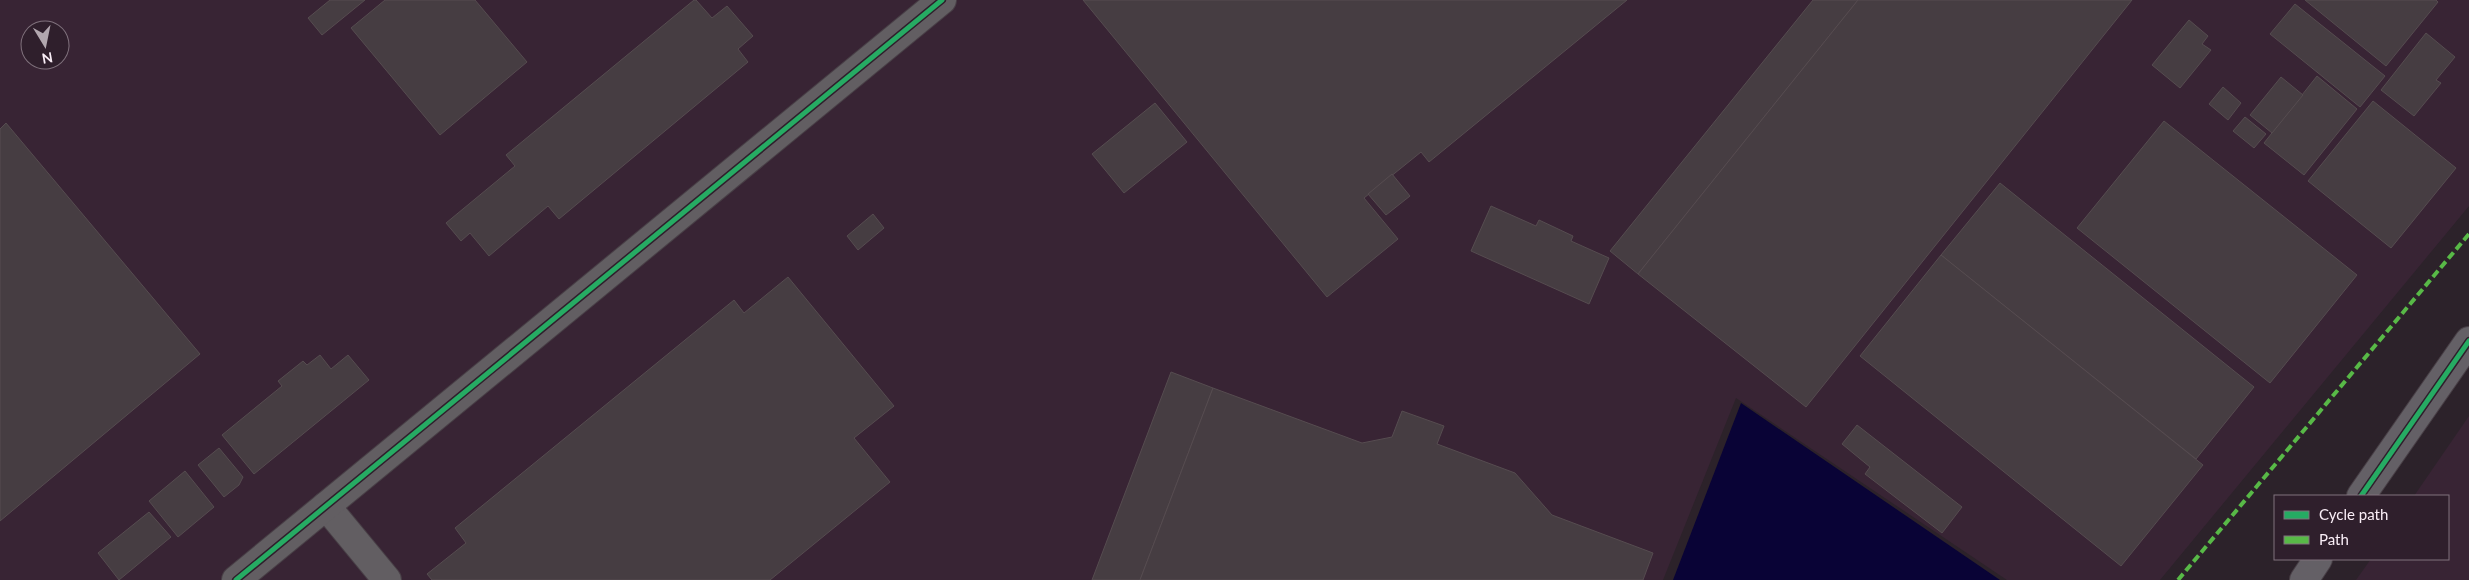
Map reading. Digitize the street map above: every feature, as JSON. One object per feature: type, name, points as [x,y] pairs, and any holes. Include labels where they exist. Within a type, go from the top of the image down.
[{"type":"street","points":[[236,580],[942,0]]},
{"type":"street","points":[[2362,495],[2469,341]]},
{"type":"street","points":[[326,506],[387,580]]},
{"type":"street","points":[[2304,580],[2317,560]]},
{"type":"shaded area","points":[[0,0],[2469,0],[2469,206],[2160,580],[2007,580],[1736,398],[1663,580],[0,580]]},
{"type":"shaded area","points":[[1741,403],[2000,580],[1673,580]]},
{"type":"shaded area","points":[[2469,416],[2469,580],[2356,580],[2370,560],[2449,560],[2449,495],[2415,495]]},
{"type":"building","points":[[330,0],[365,0],[322,35],[308,18]]},
{"type":"building","points":[[385,0],[475,0],[527,62],[440,135],[351,28]]},
{"type":"building","points":[[694,0],[712,18],[727,6],[753,36],[738,49],[748,62],[559,219],[548,206],[489,256],[470,233],[461,241],[446,223],[515,166],[506,155]]},
{"type":"building","points":[[1083,0],[1627,0],[1429,162],[1421,152],[1364,198],[1398,239],[1327,297]]},
{"type":"building","points":[[1813,0],[1858,0],[1638,274],[1610,251]]},
{"type":"building","points":[[1858,0],[2132,0],[1806,407],[1638,274]]},
{"type":"building","points":[[2305,0],[2436,0],[2438,2],[2386,66]]},
{"type":"building","points":[[2295,4],[2385,76],[2360,107],[2270,34]]},
{"type":"building","points":[[2189,20],[2208,36],[2202,44],[2211,50],[2180,88],[2152,65]]},
{"type":"building","points":[[2426,33],[2455,57],[2436,80],[2441,83],[2414,116],[2381,90]]},
{"type":"building","points":[[2317,76],[2357,109],[2304,175],[2264,143]]},
{"type":"building","points":[[2281,77],[2303,95],[2272,133],[2250,115]]},
{"type":"building","points":[[2223,87],[2241,103],[2228,120],[2209,104]]},
{"type":"building","points":[[2373,101],[2456,168],[2391,248],[2308,181]]},
{"type":"building","points":[[1155,103],[1187,142],[1124,193],[1092,154]]},
{"type":"building","points":[[2245,117],[2266,134],[2254,148],[2233,131]]},
{"type":"building","points":[[2164,121],[2357,275],[2270,383],[2077,228]]},
{"type":"building","points":[[6,123],[200,354],[0,521],[0,129]]},
{"type":"building","points":[[1392,174],[1410,196],[1386,215],[1368,194]]},
{"type":"building","points":[[2000,183],[2254,387],[2196,459],[1941,255]]},
{"type":"building","points":[[1491,206],[1536,226],[1539,220],[1573,236],[1571,241],[1609,258],[1589,304],[1471,251]]},
{"type":"building","points":[[873,214],[884,228],[858,250],[847,236]]},
{"type":"building","points":[[1941,255],[2203,465],[2121,566],[1860,356]]},
{"type":"building","points":[[788,277],[894,406],[854,438],[890,482],[770,580],[432,580],[427,574],[466,543],[455,528],[734,300],[744,313]]},
{"type":"building","points":[[320,355],[331,369],[348,355],[369,380],[254,474],[222,435],[282,386],[278,381],[303,361],[307,365]]},
{"type":"building","points":[[1171,372],[1213,388],[1140,580],[1092,580]]},
{"type":"building","points":[[1213,388],[1362,443],[1392,437],[1402,411],[1444,426],[1437,444],[1515,473],[1552,515],[1653,553],[1643,580],[1140,580]]},
{"type":"building","points":[[1857,425],[1962,507],[1942,533],[1865,474],[1870,467],[1842,444]]},
{"type":"building","points":[[219,448],[243,477],[239,485],[224,497],[198,465]]},
{"type":"building","points":[[185,471],[214,507],[178,537],[149,501]]},
{"type":"building","points":[[149,512],[171,537],[119,580],[98,553]]},
{"type":"marked path","points":[[2178,580],[2469,234]]},
{"type":"cycle path","points":[[236,580],[942,0]]},
{"type":"cycle path","points":[[2362,495],[2469,341]]}]
